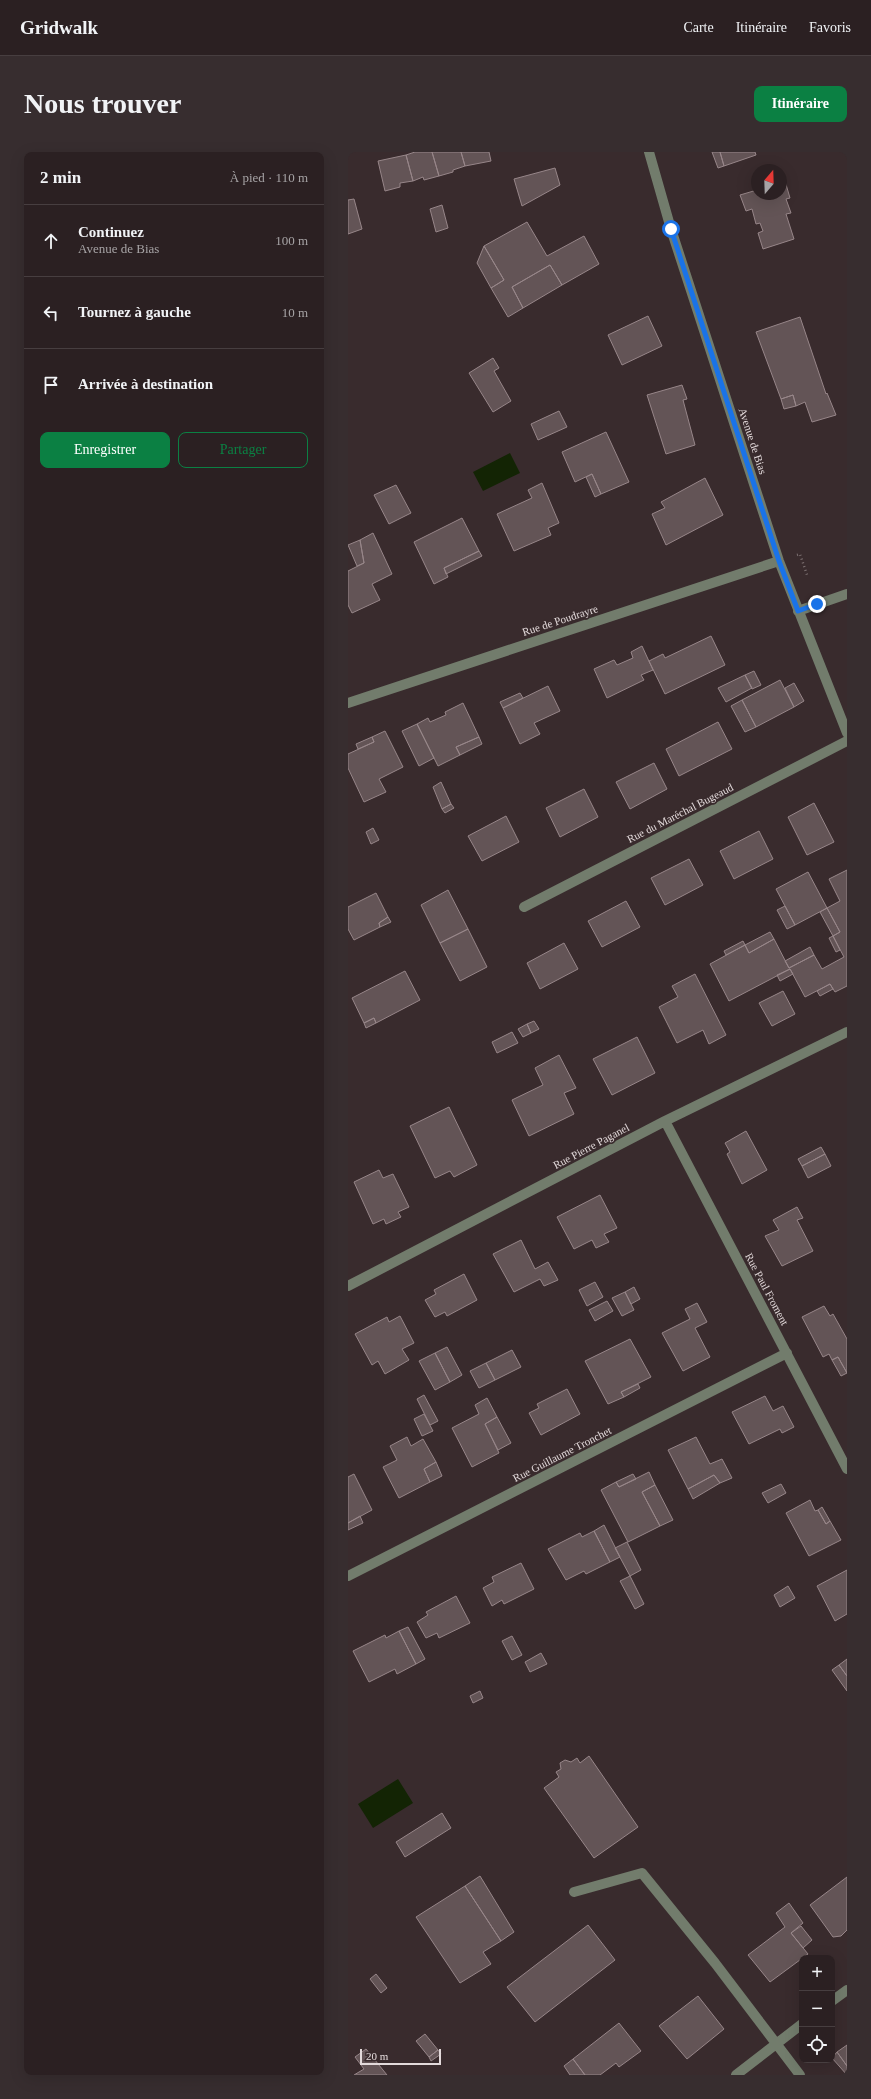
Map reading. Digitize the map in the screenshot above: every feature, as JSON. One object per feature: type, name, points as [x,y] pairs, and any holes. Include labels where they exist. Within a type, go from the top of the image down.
[{"type":"street","name":"Avenue de Bias","points":[[649,152],[671,229],[779,561],[847,734]]},
{"type":"street","name":"Rue de Poudrayre","points":[[348,703],[779,561]]},
{"type":"street","points":[[798,611],[847,594]]},
{"type":"street","name":"Rue du Maréchal Bugeaud","points":[[524,907],[847,740]]},
{"type":"street","name":"Rue Pierre Paganel","points":[[348,1286],[665,1121],[847,1032]]},
{"type":"street","name":"Rue Paul Froment","points":[[665,1121],[847,1469]]},
{"type":"street","name":"Rue Guillaume Tronchet","points":[[348,1576],[786,1353]]},
{"type":"street","points":[[574,1892],[642,1873],[715,1963],[800,2075]]},
{"type":"street","points":[[835,1999],[847,1990]]},
{"type":"street","points":[[736,2075],[799,2026]]},
{"type":"shaded area","points":[[510,453],[520,473],[483,491],[473,472]]},
{"type":"shaded area","points":[[398,1779],[413,1803],[373,1828],[358,1804]]},
{"type":"building","points":[[415,152],[432,152],[439,176],[424,180],[423,177],[413,181],[406,155]]},
{"type":"building","points":[[432,152],[461,152],[465,166],[453,170],[453,172],[439,176]]},
{"type":"building","points":[[461,152],[489,152],[491,161],[465,166]]},
{"type":"building","points":[[712,152],[720,152],[724,166],[718,168]]},
{"type":"building","points":[[720,152],[755,152],[756,155],[724,166]]},
{"type":"building","points":[[406,155],[413,181],[400,183],[400,187],[385,191],[378,161]]},
{"type":"building","points":[[555,168],[560,185],[522,206],[514,179]]},
{"type":"building","points":[[787,188],[790,198],[787,199]]},
{"type":"building","points":[[751,192],[751,200],[786,200],[791,213],[786,214],[794,239],[763,249],[758,233],[763,231],[760,223],[756,224],[752,209],[746,211],[740,195]]},
{"type":"building","points":[[354,199],[362,229],[348,234],[348,200]]},
{"type":"building","points":[[442,205],[448,228],[436,232],[430,209]]},
{"type":"building","points":[[527,222],[547,256],[584,236],[599,264],[562,285],[550,265],[512,287],[523,308],[508,317],[491,288],[504,280],[484,246]]},
{"type":"building","points":[[484,246],[504,280],[491,288],[477,263]]},
{"type":"building","points":[[550,265],[562,285],[523,308],[512,287]]},
{"type":"building","points":[[648,316],[662,346],[622,365],[608,335]]},
{"type":"building","points":[[800,317],[826,394],[827,393],[836,415],[812,422],[805,402],[796,406],[793,395],[781,399],[756,332]]},
{"type":"building","points":[[493,358],[499,368],[494,371],[511,401],[493,412],[469,373]]},
{"type":"building","points":[[682,385],[687,399],[683,400],[695,445],[666,454],[647,395]]},
{"type":"building","points":[[793,395],[796,406],[784,409],[781,399]]},
{"type":"building","points":[[559,411],[567,427],[538,440],[531,424]]},
{"type":"building","points":[[606,432],[629,482],[601,494],[592,474],[575,482],[562,452]]},
{"type":"building","points":[[592,474],[601,494],[595,497],[586,477]]},
{"type":"building","points":[[705,478],[723,515],[666,545],[652,514],[665,508],[661,502]]},
{"type":"building","points":[[542,483],[559,523],[548,528],[551,535],[514,551],[497,514],[532,498],[528,490]]},
{"type":"building","points":[[396,485],[411,513],[389,524],[374,495]]},
{"type":"building","points":[[462,518],[479,551],[444,568],[448,577],[434,584],[414,542]]},
{"type":"building","points":[[373,533],[392,574],[372,584],[380,600],[352,613],[348,605],[348,571],[364,563],[360,540]]},
{"type":"building","points":[[360,540],[364,563],[357,566],[348,545]]},
{"type":"building","points":[[479,551],[482,556],[446,574],[444,568]]},
{"type":"building","points":[[711,636],[725,665],[665,694],[649,661],[663,654],[665,658]]},
{"type":"building","points":[[642,646],[653,670],[641,675],[644,680],[607,698],[594,669],[614,660],[617,665],[633,658],[631,652]]},
{"type":"building","points":[[754,671],[761,685],[752,689],[745,675]]},
{"type":"building","points":[[745,675],[752,688],[726,702],[718,688]]},
{"type":"building","points":[[780,680],[794,707],[756,727],[742,700]]},
{"type":"building","points":[[794,683],[804,701],[794,707],[785,688]]},
{"type":"building","points":[[548,686],[560,711],[534,723],[540,734],[520,744],[503,708]]},
{"type":"building","points":[[520,693],[523,698],[503,708],[500,702]]},
{"type":"building","points":[[742,700],[756,727],[745,732],[731,706]]},
{"type":"building","points":[[463,703],[479,737],[456,747],[460,755],[438,766],[417,724],[428,718],[430,722],[446,715],[445,712]]},
{"type":"building","points":[[718,722],[732,749],[679,776],[666,749]]},
{"type":"building","points":[[417,724],[434,758],[419,766],[402,731]]},
{"type":"building","points":[[385,731],[403,767],[379,779],[386,792],[364,802],[348,768],[348,754],[374,742],[372,737]]},
{"type":"building","points":[[372,737],[374,742],[358,749],[356,744]]},
{"type":"building","points":[[479,737],[482,744],[460,755],[456,747]]},
{"type":"building","points":[[654,763],[667,789],[630,809],[616,782]]},
{"type":"building","points":[[441,782],[451,804],[442,809],[433,787]]},
{"type":"building","points":[[584,789],[598,817],[560,837],[546,808]]},
{"type":"building","points":[[814,803],[834,842],[807,855],[788,817]]},
{"type":"building","points":[[451,804],[454,808],[445,813],[442,809]]},
{"type":"building","points":[[506,816],[519,842],[482,861],[468,836]]},
{"type":"building","points":[[373,828],[379,840],[371,844],[366,832]]},
{"type":"building","points":[[759,831],[773,859],[734,879],[720,851]]},
{"type":"building","points":[[689,859],[703,885],[665,905],[651,878]]},
{"type":"building","points":[[847,870],[847,986],[835,992],[830,984],[805,997],[790,969],[729,1001],[710,964],[745,945],[749,953],[774,939],[789,968],[814,955],[822,969],[844,957],[833,936],[840,932],[827,908],[840,901],[829,879]]},
{"type":"building","points":[[808,872],[827,908],[795,925],[776,889]]},
{"type":"building","points":[[448,890],[468,929],[440,943],[421,905]]},
{"type":"building","points":[[376,893],[388,917],[379,923],[380,927],[354,940],[348,929],[348,907]]},
{"type":"building","points":[[626,901],[640,927],[602,947],[588,921]]},
{"type":"building","points":[[785,906],[795,925],[787,929],[777,910]]},
{"type":"building","points":[[827,908],[840,932],[833,936],[820,912]]},
{"type":"building","points":[[388,917],[391,922],[380,927],[379,923]]},
{"type":"building","points":[[468,929],[487,967],[460,981],[440,943]]},
{"type":"building","points":[[770,932],[774,939],[749,953],[745,945]]},
{"type":"building","points":[[833,936],[840,950],[836,952],[829,938]]},
{"type":"building","points":[[743,941],[745,945],[726,955],[724,951]]},
{"type":"building","points":[[564,943],[578,969],[540,989],[527,963]]},
{"type":"building","points":[[810,947],[814,955],[789,968],[785,961]]},
{"type":"building","points":[[790,969],[793,974],[780,981],[777,975]]},
{"type":"building","points":[[405,971],[420,1000],[376,1023],[374,1018],[364,1023],[352,998]]},
{"type":"building","points":[[695,974],[726,1035],[709,1044],[703,1030],[677,1043],[659,1007],[678,997],[672,986]]},
{"type":"building","points":[[830,984],[833,989],[820,996],[817,991]]},
{"type":"building","points":[[783,991],[795,1014],[772,1026],[759,1003]]},
{"type":"building","points":[[374,1018],[376,1023],[366,1028],[364,1023]]},
{"type":"building","points":[[534,1021],[539,1029],[531,1033],[527,1024]]},
{"type":"building","points":[[527,1024],[531,1033],[523,1037],[518,1029]]},
{"type":"building","points":[[512,1032],[518,1043],[497,1053],[492,1042]]},
{"type":"building","points":[[637,1037],[655,1073],[612,1095],[593,1059]]},
{"type":"building","points":[[559,1055],[576,1088],[564,1093],[574,1114],[529,1136],[512,1100],[543,1085],[535,1068]]},
{"type":"building","points":[[449,1107],[477,1165],[454,1177],[450,1171],[435,1178],[410,1126]]},
{"type":"building","points":[[746,1131],[767,1170],[742,1184],[727,1154],[730,1152],[725,1143]]},
{"type":"building","points":[[821,1147],[825,1154],[802,1166],[798,1159]]},
{"type":"building","points":[[825,1154],[831,1166],[808,1178],[802,1166]]},
{"type":"building","points":[[379,1170],[383,1178],[393,1174],[409,1207],[398,1212],[401,1217],[386,1224],[384,1219],[373,1224],[354,1182]]},
{"type":"building","points":[[600,1195],[617,1228],[604,1234],[609,1242],[596,1248],[592,1240],[574,1249],[557,1217]]},
{"type":"building","points":[[797,1207],[803,1218],[797,1220],[813,1251],[782,1266],[765,1236],[779,1230],[773,1220]]},
{"type":"building","points":[[521,1240],[535,1269],[548,1262],[558,1280],[544,1286],[540,1279],[514,1292],[493,1254]]},
{"type":"building","points":[[464,1274],[477,1300],[447,1316],[445,1312],[435,1317],[425,1300],[436,1294],[434,1290]]},
{"type":"building","points":[[595,1282],[603,1297],[587,1306],[579,1290]]},
{"type":"building","points":[[634,1287],[640,1299],[631,1304],[625,1292]]},
{"type":"building","points":[[625,1292],[634,1310],[622,1316],[612,1298]]},
{"type":"building","points":[[607,1301],[613,1311],[595,1321],[589,1310]]},
{"type":"building","points":[[697,1303],[707,1322],[695,1328],[710,1357],[683,1371],[662,1333],[690,1319],[685,1309]]},
{"type":"building","points":[[824,1306],[830,1316],[833,1314],[847,1339],[847,1373],[838,1357],[832,1360],[829,1354],[823,1357],[802,1317]]},
{"type":"building","points":[[400,1316],[414,1343],[402,1349],[409,1360],[385,1374],[378,1361],[372,1365],[355,1334],[387,1317],[389,1322]]},
{"type":"building","points":[[630,1339],[651,1377],[621,1392],[624,1397],[608,1404],[585,1361]]},
{"type":"building","points":[[447,1347],[462,1375],[450,1382],[435,1353]]},
{"type":"building","points":[[512,1350],[521,1367],[495,1380],[486,1363]]},
{"type":"building","points":[[435,1353],[450,1382],[435,1390],[419,1361]]},
{"type":"building","points":[[838,1357],[847,1373],[841,1376],[832,1360]]},
{"type":"building","points":[[486,1363],[495,1380],[479,1388],[470,1371]]},
{"type":"building","points":[[638,1384],[640,1388],[624,1397],[621,1392]]},
{"type":"building","points":[[567,1389],[580,1414],[541,1435],[529,1413],[539,1408],[537,1404]]},
{"type":"building","points":[[424,1395],[438,1421],[430,1425],[417,1399]]},
{"type":"building","points":[[765,1396],[773,1411],[783,1406],[794,1427],[782,1433],[780,1429],[749,1444],[732,1412]]},
{"type":"building","points":[[487,1398],[497,1417],[485,1424],[499,1453],[472,1467],[452,1428],[479,1414],[475,1405]]},
{"type":"building","points":[[424,1414],[433,1431],[422,1436],[414,1419]]},
{"type":"building","points":[[497,1417],[511,1443],[498,1450],[485,1424]]},
{"type":"building","points":[[407,1437],[411,1446],[423,1439],[436,1462],[424,1469],[430,1482],[399,1498],[383,1467],[397,1460],[390,1446]]},
{"type":"building","points":[[696,1437],[710,1464],[722,1459],[732,1478],[720,1483],[714,1475],[688,1489],[668,1450]]},
{"type":"building","points":[[436,1462],[442,1476],[430,1482],[424,1469]]},
{"type":"building","points":[[649,1472],[655,1485],[642,1492],[660,1526],[628,1542],[601,1490],[616,1482],[619,1487]]},
{"type":"building","points":[[354,1474],[372,1510],[348,1523],[348,1477]]},
{"type":"building","points":[[633,1474],[636,1479],[619,1487],[616,1482]]},
{"type":"building","points":[[714,1475],[720,1483],[693,1499],[688,1489]]},
{"type":"building","points":[[781,1484],[786,1493],[768,1503],[762,1493]]},
{"type":"building","points":[[655,1485],[673,1520],[660,1526],[642,1492]]},
{"type":"building","points":[[810,1500],[815,1511],[818,1510],[826,1524],[830,1521],[841,1540],[809,1556],[786,1513]]},
{"type":"building","points":[[822,1507],[830,1521],[826,1524],[818,1510]]},
{"type":"building","points":[[360,1516],[363,1523],[348,1530],[348,1523]]},
{"type":"building","points":[[604,1525],[620,1557],[610,1562],[594,1531]]},
{"type":"building","points":[[594,1531],[610,1562],[586,1574],[584,1571],[566,1580],[548,1549],[580,1533],[582,1537]]},
{"type":"building","points":[[627,1542],[641,1570],[630,1576],[615,1548]]},
{"type":"building","points":[[521,1563],[534,1589],[504,1604],[502,1600],[492,1606],[483,1588],[494,1582],[492,1577]]},
{"type":"building","points":[[847,1570],[847,1614],[835,1621],[817,1586]]},
{"type":"building","points":[[630,1576],[644,1604],[635,1609],[620,1581]]},
{"type":"building","points":[[788,1586],[795,1598],[780,1607],[774,1595]]},
{"type":"building","points":[[456,1596],[470,1623],[439,1638],[437,1633],[426,1638],[417,1622],[428,1615],[426,1612]]},
{"type":"building","points":[[408,1627],[425,1659],[416,1664],[399,1631]]},
{"type":"building","points":[[399,1631],[416,1664],[397,1674],[395,1669],[369,1682],[353,1651],[385,1635],[386,1638]]},
{"type":"building","points":[[512,1636],[522,1655],[512,1660],[502,1641]]},
{"type":"building","points":[[541,1653],[547,1664],[530,1672],[525,1662]]},
{"type":"building","points":[[847,1659],[847,1676],[839,1665]]},
{"type":"building","points":[[839,1665],[847,1676],[847,1691],[832,1670]]},
{"type":"building","points":[[480,1691],[483,1698],[473,1703],[470,1696]]},
{"type":"building","points":[[589,1756],[638,1827],[594,1858],[544,1788],[559,1777],[556,1772],[561,1769],[560,1763],[565,1760],[571,1762],[577,1758],[580,1763]]},
{"type":"building","points":[[442,1813],[451,1828],[405,1857],[396,1842]]},
{"type":"building","points":[[480,1876],[514,1932],[501,1941],[465,1886]]},
{"type":"building","points":[[847,1877],[847,1930],[841,1936],[833,1937],[810,1905]]},
{"type":"building","points":[[465,1886],[501,1941],[483,1952],[491,1964],[460,1983],[416,1917]]},
{"type":"building","points":[[789,1903],[803,1923],[791,1933],[808,1954],[799,1955],[799,1961],[770,1982],[748,1955],[785,1927],[776,1913]]},
{"type":"building","points":[[588,1925],[615,1960],[535,2022],[507,1987]]},
{"type":"building","points":[[801,1926],[812,1940],[803,1948],[791,1933]]},
{"type":"building","points":[[376,1974],[387,1988],[381,1993],[370,1979]]},
{"type":"building","points":[[698,1996],[724,2029],[687,2059],[659,2026]]},
{"type":"building","points":[[619,2023],[641,2051],[619,2067],[616,2063],[600,2075],[585,2075],[573,2059]]},
{"type":"building","points":[[425,2034],[438,2050],[429,2057],[416,2041]]},
{"type":"building","points":[[847,2045],[847,2066],[837,2052]]},
{"type":"building","points":[[366,2049],[387,2075],[354,2075],[364,2069],[355,2057]]},
{"type":"building","points":[[438,2050],[441,2054],[431,2061],[429,2057]]},
{"type":"building","points":[[837,2052],[847,2066],[847,2075],[835,2061],[835,2054]]},
{"type":"building","points":[[573,2059],[585,2075],[570,2075],[564,2066]]},
{"type":"route","points":[[671,229],[779,561],[798,611],[817,604]]}]
